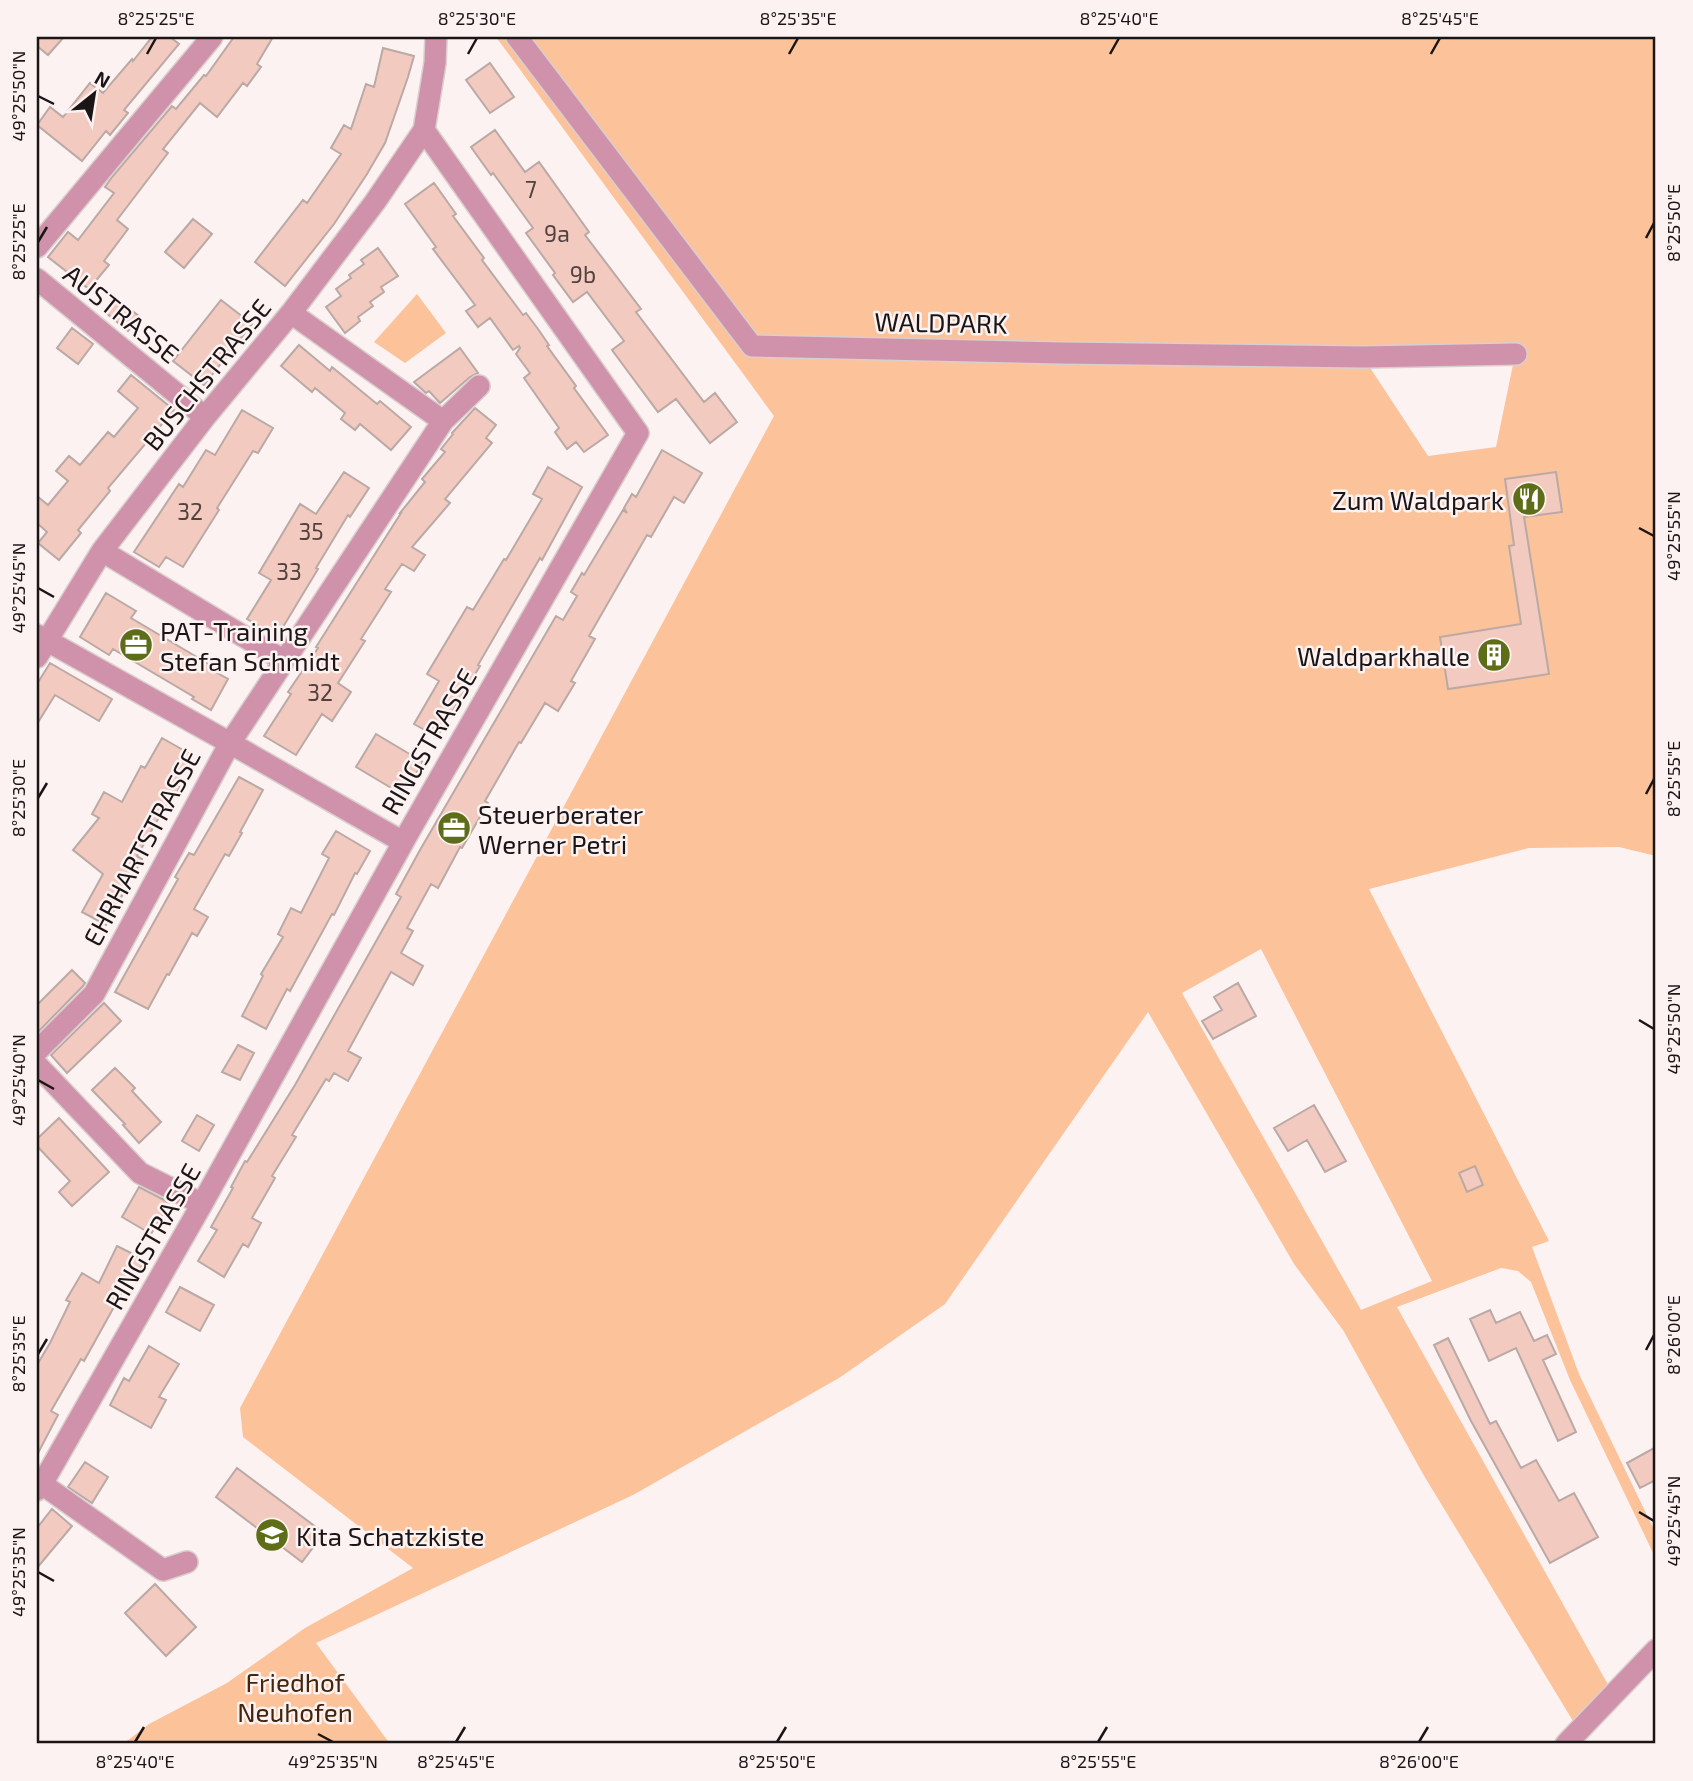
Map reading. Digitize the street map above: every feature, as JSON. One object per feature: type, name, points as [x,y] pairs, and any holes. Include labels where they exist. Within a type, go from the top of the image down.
[{"type":"street","points":[[37,247],[212,37]]},
{"type":"street","points":[[424,130],[435,62],[436,37]]},
{"type":"street","name":"WALDPARK","points":[[517,37],[752,346],[1363,357],[1516,355]]},
{"type":"street","name":"BUSCHSTRASSE","points":[[40,644],[102,551],[376,202],[424,130]]},
{"type":"street","name":"RINGSTRASSE","points":[[187,1562],[163,1570],[39,1487],[202,1204],[403,842],[638,433],[424,130]]},
{"type":"street","name":"AUSTRASSE","points":[[37,279],[205,417]]},
{"type":"street","points":[[291,313],[443,421]]},
{"type":"street","name":"EHRHARTSTRASSE","points":[[37,1051],[93,994],[230,743],[443,421],[479,386]]},
{"type":"street","points":[[102,551],[283,660]]},
{"type":"street","points":[[40,644],[230,743],[403,842]]},
{"type":"street","points":[[37,1065],[140,1173],[202,1204]]},
{"type":"street","points":[[1566,1744],[1656,1650]]},
{"type":"green space","name":"Friedhof Neuhofen","points":[[496,37],[1656,37],[1656,856],[1619,847],[1529,848],[1369,889],[1549,1241],[1532,1247],[1579,1374],[1656,1534],[1656,1559],[1570,1380],[1531,1282],[1518,1271],[1501,1268],[1397,1307],[1611,1690],[1576,1726],[1423,1474],[1343,1330],[1294,1264],[1148,1012],[945,1304],[839,1378],[633,1495],[316,1643],[390,1744],[123,1744],[149,1724],[227,1683],[305,1628],[413,1568],[243,1437],[240,1408],[774,416]],"holes":[[[1515,355],[1496,447],[1428,456],[1363,357]],[[1261,949],[1432,1281],[1361,1310],[1182,993]]]},
{"type":"green space","points":[[417,294],[446,333],[405,363],[374,342]]},
{"type":"building","points":[[37,37],[64,37],[48,55],[37,46]]},
{"type":"building","points":[[152,37],[170,37],[179,44],[124,110],[128,113],[110,135],[106,131],[82,161],[37,125],[50,107],[63,117],[90,83],[103,93]]},
{"type":"building","points":[[234,37],[273,37],[257,64],[261,67],[247,86],[243,83],[217,117],[200,103],[163,149],[168,153],[117,220],[128,229],[104,261],[109,265],[89,289],[48,257],[68,232],[78,240],[114,193],[105,187],[112,177],[172,106],[176,109],[204,75],[206,76]]},
{"type":"building","points":[[383,48],[414,56],[385,143],[334,224],[285,286],[255,262],[303,200],[307,203],[341,154],[331,148],[344,125],[351,129],[366,84],[374,87]]},
{"type":"building","points":[[490,63],[514,97],[490,113],[466,80]]},
{"type":"building","points":[[495,130],[525,172],[539,162],[589,232],[585,235],[641,309],[636,312],[704,402],[715,393],[737,422],[710,443],[676,399],[658,412],[612,350],[624,341],[587,292],[573,302],[553,275],[555,273],[526,233],[533,228],[471,147]]},
{"type":"building","points":[[434,183],[456,214],[453,216],[484,258],[482,260],[523,315],[526,313],[538,329],[576,386],[574,388],[608,435],[584,452],[576,442],[567,449],[555,432],[559,428],[524,378],[530,373],[516,354],[519,346],[513,350],[490,318],[478,327],[466,311],[475,305],[433,249],[436,247],[405,204]]},
{"type":"building","points":[[193,219],[212,234],[184,268],[165,252]]},
{"type":"building","points":[[378,248],[398,276],[381,287],[384,292],[370,302],[373,306],[358,317],[360,321],[345,333],[326,307],[341,296],[336,289],[364,264],[361,260]]},
{"type":"building","points":[[116,298],[140,317],[128,331],[105,312]]},
{"type":"building","points":[[221,300],[252,324],[204,385],[173,361]]},
{"type":"building","points":[[72,328],[93,344],[78,364],[57,348]]},
{"type":"building","points":[[299,345],[330,371],[332,367],[377,404],[380,401],[411,427],[391,450],[360,424],[355,430],[341,419],[345,413],[315,388],[312,392],[281,366]]},
{"type":"building","points":[[460,348],[478,373],[440,403],[429,391],[426,393],[414,382]]},
{"type":"building","points":[[131,375],[174,410],[108,488],[110,491],[78,530],[81,533],[59,560],[38,543],[47,532],[37,523],[37,496],[48,505],[68,481],[56,471],[69,456],[80,465],[108,432],[114,437],[138,408],[118,391]]},
{"type":"building","points":[[475,408],[496,425],[486,438],[492,443],[445,499],[450,503],[412,547],[425,555],[414,571],[402,564],[385,589],[391,592],[361,639],[365,641],[338,683],[351,692],[332,721],[322,714],[296,755],[264,736],[291,694],[288,692],[400,513],[425,482],[422,479],[445,452],[441,449]]},
{"type":"building","points":[[242,410],[273,428],[258,453],[253,451],[183,567],[166,557],[159,567],[134,552],[179,484],[183,487],[206,450],[215,455]]},
{"type":"building","points":[[662,450],[702,473],[684,503],[674,497],[651,537],[647,535],[589,636],[595,639],[571,681],[575,683],[558,711],[545,703],[521,743],[519,742],[485,801],[488,803],[438,888],[431,884],[407,928],[413,931],[401,953],[423,966],[413,985],[391,972],[348,1051],[361,1058],[348,1081],[334,1073],[329,1081],[326,1079],[292,1135],[296,1137],[272,1176],[275,1178],[252,1218],[261,1223],[248,1247],[243,1244],[224,1277],[198,1261],[217,1230],[211,1227],[233,1188],[231,1187],[295,1085],[401,897],[396,894],[420,850],[556,616],[563,620],[577,596],[571,592],[582,573],[584,575],[623,510],[627,513],[624,508],[632,494],[636,497]]},
{"type":"building","points":[[548,467],[582,487],[437,737],[414,724],[439,681],[427,674],[467,607],[473,610],[504,559],[506,560],[542,499],[533,494]]},
{"type":"building","points":[[344,472],[369,488],[350,517],[348,515],[277,637],[247,619],[271,580],[259,573],[300,504],[316,514]]},
{"type":"building","points":[[1556,472],[1562,512],[1524,517],[1549,674],[1448,689],[1440,637],[1521,624],[1509,546],[1514,545],[1505,479]]},
{"type":"building","points":[[106,593],[136,611],[131,618],[212,666],[210,669],[228,679],[211,710],[113,649],[109,655],[80,637]]},
{"type":"building","points":[[50,663],[112,699],[99,721],[55,695],[37,724],[37,684]]},
{"type":"building","points":[[376,734],[423,762],[403,795],[356,767]]},
{"type":"building","points":[[162,738],[192,755],[175,784],[180,787],[168,809],[165,807],[137,856],[142,859],[106,925],[82,912],[103,874],[73,850],[99,818],[92,814],[104,792],[122,802],[141,766],[145,768]]},
{"type":"building","points":[[239,777],[263,790],[229,856],[225,854],[194,909],[208,917],[197,936],[192,933],[148,1009],[115,992],[178,879],[175,877],[189,853],[194,855]]},
{"type":"building","points":[[336,831],[370,851],[266,1029],[242,1016],[263,976],[261,974],[283,937],[278,934],[291,908],[301,913],[329,858],[322,854]]},
{"type":"building","points":[[72,970],[85,983],[37,1033],[37,1005]]},
{"type":"building","points":[[1238,983],[1256,1016],[1213,1039],[1202,1021],[1222,1010],[1214,997]]},
{"type":"building","points":[[104,1003],[121,1021],[67,1073],[51,1055]]},
{"type":"building","points":[[238,1045],[254,1053],[240,1080],[222,1072]]},
{"type":"building","points":[[115,1068],[135,1088],[132,1091],[161,1122],[139,1143],[123,1125],[125,1124],[92,1090]]},
{"type":"building","points":[[1314,1105],[1346,1161],[1325,1172],[1307,1140],[1288,1151],[1274,1128]]},
{"type":"building","points":[[197,1115],[214,1125],[199,1151],[182,1141]]},
{"type":"building","points":[[59,1118],[109,1172],[72,1206],[59,1192],[70,1181],[37,1146],[37,1139]]},
{"type":"building","points":[[1475,1166],[1483,1185],[1467,1192],[1459,1173]]},
{"type":"building","points":[[139,1187],[170,1203],[151,1234],[122,1217]]},
{"type":"building","points":[[117,1246],[145,1260],[135,1280],[130,1278],[84,1361],[81,1359],[51,1411],[58,1415],[37,1455],[37,1365],[70,1302],[66,1300],[82,1273],[99,1283]]},
{"type":"building","points":[[180,1287],[214,1305],[200,1331],[166,1312]]},
{"type":"building","points":[[1490,1310],[1496,1323],[1520,1312],[1534,1341],[1547,1335],[1556,1354],[1543,1360],[1576,1432],[1558,1441],[1516,1348],[1489,1361],[1470,1319]]},
{"type":"building","points":[[1448,1338],[1490,1424],[1496,1421],[1521,1468],[1536,1460],[1559,1501],[1574,1493],[1598,1537],[1550,1563],[1471,1421],[1434,1345]]},
{"type":"building","points":[[149,1346],[179,1364],[159,1397],[166,1400],[151,1428],[110,1405],[124,1378],[129,1381]]},
{"type":"building","points":[[1656,1447],[1656,1480],[1640,1488],[1627,1463]]},
{"type":"building","points":[[85,1462],[108,1477],[92,1503],[68,1487]]},
{"type":"building","points":[[237,1468],[324,1533],[302,1562],[216,1497]]},
{"type":"building","points":[[52,1509],[72,1526],[37,1568],[37,1528]]},
{"type":"building","points":[[155,1584],[196,1627],[166,1656],[125,1613]]},
{"type":"place","name":"Zum Waldpark","points":[[1529,499]]},
{"type":"place","name":"PAT-Training Stefan Schmidt","points":[[136,645]]},
{"type":"place","name":"Waldparkhalle","points":[[1494,655]]},
{"type":"place","name":"Steuerberater Werner Petri","points":[[454,828]]},
{"type":"place","name":"Kita Schatzkiste","points":[[272,1535]]}]
